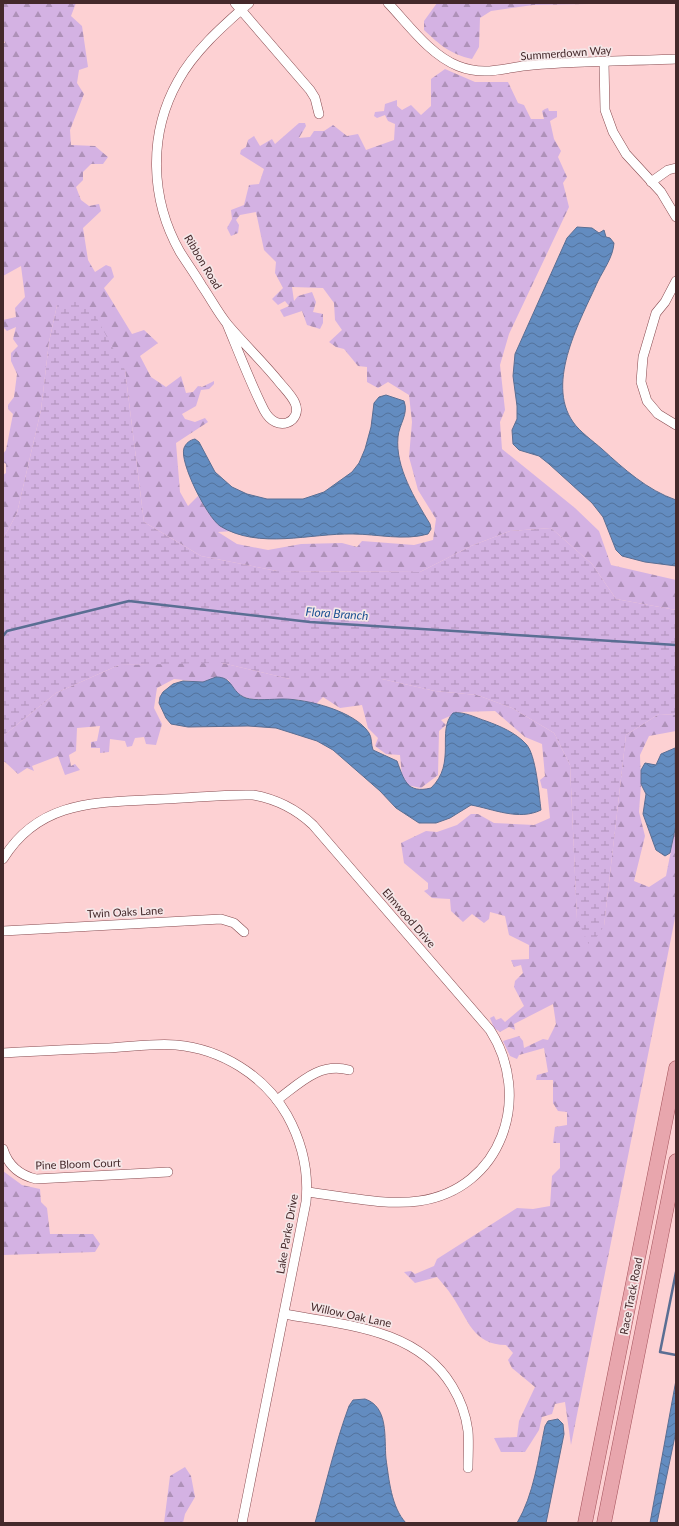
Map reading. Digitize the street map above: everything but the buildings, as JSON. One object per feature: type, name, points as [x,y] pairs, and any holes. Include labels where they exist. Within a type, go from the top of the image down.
[{"type":"main road","name":"Race Track Road","points":[[585,1523],[676,1068]]},
{"type":"main road","name":"Race Track Road","points":[[604,1523],[676,1161]]},
{"type":"street","name":"Ribbon Road","points":[[227,324],[240,358],[268,417],[277,424],[284,424],[291,421],[296,410],[295,403],[263,363],[227,324],[180,250],[170,228],[158,191],[156,154],[163,116],[178,80],[238,6],[249,3]]},
{"type":"street","name":"Summerdown Way","points":[[388,3],[428,46],[444,59],[458,66],[494,72],[531,65],[676,59]]},
{"type":"street","points":[[238,6],[310,90],[315,98],[319,114]]},
{"type":"street","points":[[604,62],[605,110],[610,124],[626,154],[661,192],[676,217]]},
{"type":"street","points":[[651,182],[668,170],[676,168]]},
{"type":"street","points":[[676,281],[673,294],[656,313],[644,357],[641,382],[647,401],[658,414],[676,425]]},
{"type":"street","name":"Elmwood Drive","points":[[3,859],[23,833],[44,818],[72,806],[87,803],[253,796],[270,799],[286,805],[313,825],[490,1030],[501,1052],[507,1070],[510,1093],[506,1124],[495,1151],[477,1173],[454,1190],[431,1199],[407,1202],[307,1192]]},
{"type":"street","name":"Twin Oaks Lane","points":[[3,931],[221,919],[234,923],[244,932]]},
{"type":"street","name":"Lake Parke Drive","points":[[3,1054],[160,1045],[189,1046],[217,1054],[243,1068],[266,1086],[278,1100],[291,1122],[302,1151],[307,1192],[242,1523]]},
{"type":"street","points":[[278,1100],[314,1073],[335,1068],[349,1070]]},
{"type":"street","name":"Pine Bloom Court","points":[[3,1149],[7,1159],[14,1168],[24,1175],[36,1179],[168,1172]]},
{"type":"street","name":"Willow Oak Lane","points":[[284,1314],[384,1334],[411,1345],[423,1354],[439,1368],[448,1379],[461,1404],[468,1431],[468,1468]]},
{"type":"green space","points":[[3,3],[76,3],[71,16],[82,26],[88,67],[79,70],[77,83],[84,94],[70,130],[71,145],[95,146],[108,157],[103,164],[91,164],[83,172],[83,180],[76,187],[81,200],[89,206],[99,204],[101,211],[83,228],[88,260],[95,272],[106,265],[111,267],[114,277],[104,288],[132,334],[144,330],[158,343],[140,356],[151,377],[166,387],[181,376],[186,393],[193,392],[198,386],[202,387],[214,381],[214,384],[209,389],[201,390],[196,406],[182,414],[185,419],[195,422],[205,418],[208,422],[176,443],[180,492],[188,506],[198,496],[205,508],[216,521],[233,531],[218,532],[237,544],[268,550],[301,544],[342,543],[357,547],[362,541],[414,545],[433,540],[436,519],[418,490],[409,457],[412,422],[409,395],[388,382],[378,388],[367,382],[367,367],[358,366],[344,349],[336,347],[329,342],[342,330],[335,320],[334,303],[323,288],[292,287],[294,301],[298,296],[312,292],[316,302],[313,312],[323,314],[323,323],[320,329],[307,325],[302,311],[284,317],[280,310],[289,306],[285,301],[278,305],[272,299],[283,288],[275,273],[276,262],[264,250],[256,212],[240,215],[236,220],[239,225],[238,233],[231,236],[227,228],[232,219],[231,210],[244,205],[249,185],[259,184],[264,169],[240,154],[241,150],[246,147],[248,140],[254,136],[260,146],[272,139],[275,144],[299,123],[305,123],[306,126],[299,138],[310,137],[314,131],[324,131],[333,125],[347,136],[358,134],[366,150],[394,140],[395,124],[388,121],[385,115],[377,118],[374,116],[375,112],[384,111],[385,104],[397,100],[397,106],[402,110],[411,105],[421,115],[431,106],[431,79],[445,69],[475,82],[508,82],[518,103],[524,105],[531,119],[544,119],[542,111],[548,108],[549,111],[557,111],[557,117],[550,121],[554,139],[561,151],[558,157],[567,177],[563,183],[569,207],[509,334],[500,365],[505,410],[500,422],[502,449],[575,508],[599,531],[611,565],[676,580],[676,610],[616,599],[592,564],[551,528],[510,531],[471,546],[420,572],[277,571],[201,556],[144,522],[125,370],[57,305],[49,342],[41,410],[17,513],[3,539],[3,475],[6,473],[6,464],[3,462],[3,454],[6,450],[13,414],[8,409],[8,405],[14,397],[17,374],[11,361],[11,353],[18,346],[13,339],[16,327],[7,331],[3,327],[3,320],[16,317],[15,308],[25,297],[21,266],[3,276],[3,43],[5,43],[3,38]]},
{"type":"green space","points":[[437,3],[645,3],[533,5],[491,11],[480,18],[479,47],[472,59],[451,52],[424,30],[424,21]]},
{"type":"green space","points":[[76,299],[95,315],[125,370],[144,522],[201,556],[277,571],[420,572],[471,546],[510,531],[551,528],[592,564],[616,599],[676,610],[676,715],[659,714],[626,735],[604,926],[590,947],[577,919],[570,765],[554,733],[512,708],[477,695],[435,691],[382,679],[290,679],[222,663],[119,665],[56,693],[3,736],[3,539],[17,513],[41,410],[49,342],[57,305]]},
{"type":"green space","points":[[222,663],[290,679],[382,679],[435,691],[477,695],[512,708],[554,733],[570,765],[577,919],[604,926],[626,735],[659,714],[676,715],[676,731],[649,736],[640,755],[641,784],[639,812],[645,836],[634,881],[649,887],[666,876],[676,825],[676,913],[571,1445],[565,1402],[555,1404],[552,1414],[542,1417],[539,1430],[525,1452],[501,1452],[494,1438],[517,1437],[519,1421],[535,1387],[512,1368],[508,1360],[513,1353],[506,1345],[486,1341],[479,1336],[467,1322],[447,1288],[437,1277],[415,1283],[404,1272],[411,1271],[415,1274],[434,1266],[437,1259],[517,1208],[533,1209],[550,1206],[552,1176],[560,1168],[560,1143],[553,1143],[555,1127],[567,1125],[567,1112],[558,1111],[553,1103],[553,1080],[536,1080],[537,1075],[548,1072],[544,1048],[519,1055],[517,1059],[510,1056],[503,1041],[519,1036],[523,1041],[524,1048],[543,1039],[548,1040],[556,1024],[553,1004],[514,1024],[515,1030],[509,1027],[500,1032],[494,1028],[490,1018],[494,1016],[496,1020],[501,1018],[505,1022],[524,1006],[514,987],[515,981],[523,973],[521,965],[514,967],[511,960],[529,959],[529,945],[509,935],[505,916],[490,912],[489,919],[484,923],[472,914],[463,922],[451,911],[450,899],[432,898],[424,891],[428,889],[428,883],[404,863],[401,843],[426,831],[437,832],[457,825],[471,814],[478,814],[494,823],[534,825],[550,818],[547,789],[542,788],[540,780],[545,776],[542,744],[525,737],[495,711],[459,712],[441,720],[446,725],[439,731],[438,775],[421,788],[407,785],[402,776],[400,755],[386,754],[375,746],[378,738],[368,728],[362,705],[340,708],[323,697],[316,704],[295,699],[265,700],[247,698],[233,689],[229,680],[216,677],[203,682],[174,679],[157,688],[154,708],[162,724],[156,745],[146,744],[144,737],[135,738],[132,746],[127,747],[125,741],[110,739],[109,752],[100,753],[100,748],[91,748],[91,742],[97,741],[100,726],[77,728],[76,751],[69,755],[71,766],[75,764],[80,770],[65,775],[58,756],[32,766],[34,771],[27,768],[18,774],[5,762],[3,762],[3,736],[56,693],[119,665]]},
{"type":"green space","points":[[3,1171],[22,1185],[40,1189],[41,1202],[47,1208],[50,1234],[93,1234],[100,1244],[95,1252],[3,1255]]},
{"type":"green space","points":[[185,1467],[191,1476],[195,1497],[185,1514],[183,1523],[164,1523],[170,1476]]},
{"type":"water","points":[[577,227],[592,228],[599,233],[604,230],[606,237],[610,238],[614,243],[610,258],[583,313],[569,351],[564,370],[563,388],[565,406],[576,426],[619,464],[655,491],[676,500],[676,566],[645,562],[622,556],[616,550],[603,517],[592,503],[539,456],[519,450],[513,444],[512,430],[517,419],[517,406],[513,376],[515,354],[567,238]]},
{"type":"water","points":[[386,395],[404,401],[405,415],[398,437],[400,460],[412,493],[430,524],[431,529],[428,534],[410,537],[390,537],[362,534],[337,534],[285,539],[268,539],[235,533],[220,526],[208,512],[195,489],[186,465],[184,448],[190,441],[195,439],[199,442],[215,472],[232,487],[247,494],[267,499],[303,499],[324,492],[352,472],[359,463],[365,449],[371,427],[374,403],[379,397]]},
{"type":"water","points":[[216,677],[226,679],[237,692],[246,698],[259,700],[283,699],[305,701],[330,708],[353,718],[369,733],[373,750],[397,761],[408,784],[417,789],[431,788],[439,778],[445,758],[446,729],[448,720],[453,713],[466,714],[497,725],[518,736],[529,749],[535,765],[541,810],[533,813],[515,814],[471,805],[450,818],[436,823],[419,823],[396,808],[380,791],[333,750],[317,741],[276,728],[248,726],[188,727],[171,724],[166,718],[159,703],[163,692],[173,684],[183,681],[203,682]]},
{"type":"water","points":[[675,748],[676,825],[670,853],[665,856],[656,850],[643,814],[646,794],[641,784],[641,770],[645,763],[656,765],[661,754]]},
{"type":"water","points":[[676,1380],[676,1431],[657,1523],[650,1523]]},
{"type":"water","points":[[365,1399],[373,1403],[382,1416],[390,1484],[397,1509],[406,1523],[315,1523],[335,1449],[349,1406],[353,1400]]},
{"type":"water","points":[[558,1419],[563,1424],[564,1434],[546,1523],[517,1523],[528,1500],[538,1464],[545,1426],[548,1421]]},
{"type":"waterway","name":"Flora Branch","points":[[3,636],[7,631],[129,601],[310,622],[676,645]]},
{"type":"waterway","points":[[676,1272],[660,1352],[676,1355]]}]
